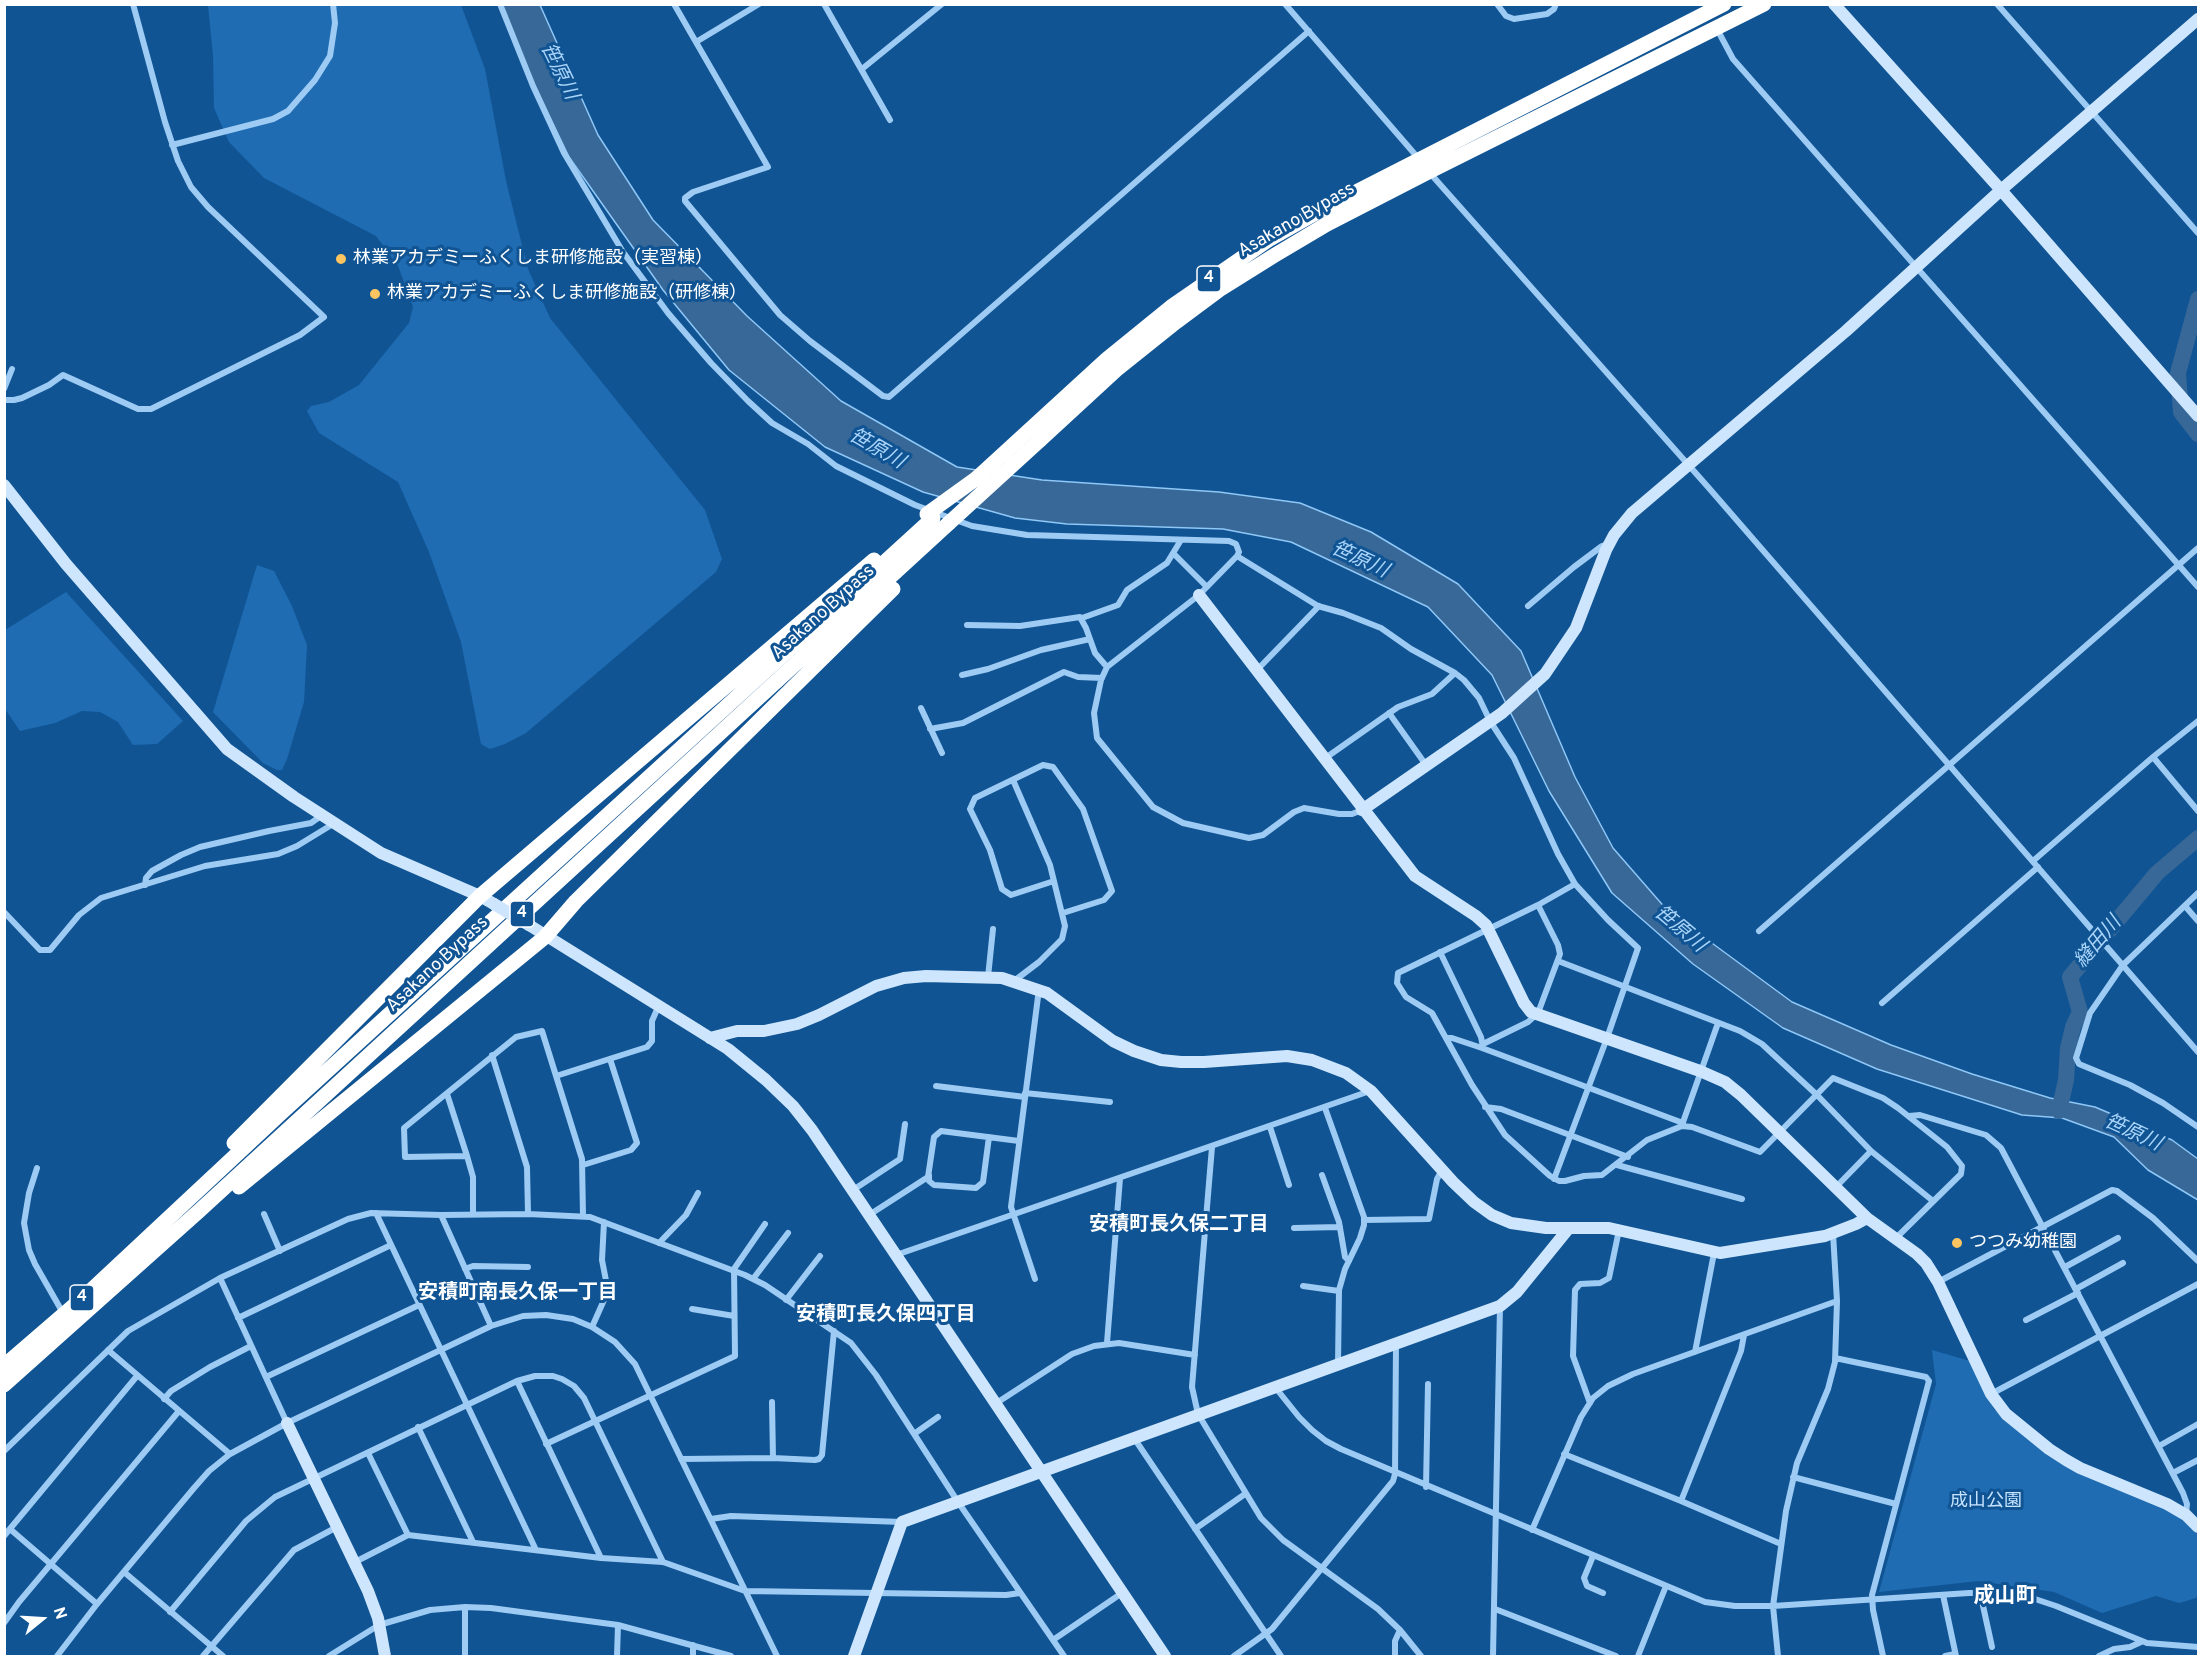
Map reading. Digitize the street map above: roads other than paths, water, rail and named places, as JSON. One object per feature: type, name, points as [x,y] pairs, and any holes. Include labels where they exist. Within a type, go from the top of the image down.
[{"type":"highway","name":"Asakano Bypass","points":[[4,1385],[94,1306],[1116,370],[1219,290],[1327,224],[1424,166],[1724,4]]},
{"type":"highway","name":"Asakano Bypass","points":[[4,1366],[158,1228],[930,516],[977,478],[1107,359],[1170,307],[1268,240],[1321,210],[1424,166],[1717,29],[1764,4]]},
{"type":"highway","points":[[158,1228],[216,1161],[274,1101],[480,896],[930,516]]},
{"type":"highway","points":[[94,1306],[545,937],[576,901],[908,574],[950,523]]},
{"type":"street","points":[[4,400],[22,398],[49,385],[63,375],[138,409],[151,409],[300,334],[324,317],[197,196],[177,161],[133,4]]},
{"type":"street","points":[[172,145],[273,119],[288,111],[315,80],[330,56],[335,23],[333,4]]},
{"type":"street","points":[[500,4],[533,86],[564,153],[623,252],[668,313],[711,363],[772,423],[808,444],[836,466],[915,505],[972,526],[1027,535],[1229,541],[1236,544],[1239,549],[1237,556],[1203,591],[1107,667],[1094,712],[1097,738],[1153,807],[1183,823],[1249,838],[1263,836],[1294,812],[1304,808],[1339,814],[1352,814],[1362,810],[1490,721],[1536,684],[1565,646],[1581,616],[1609,544],[1632,513],[1846,331],[2001,190],[2199,19]]},
{"type":"street","points":[[674,4],[768,167],[693,192],[685,198],[685,201],[780,315],[810,341],[883,396],[889,397],[1309,31]]},
{"type":"street","points":[[696,42],[759,4]]},
{"type":"street","points":[[824,4],[890,120]]},
{"type":"street","points":[[862,69],[942,4]]},
{"type":"street","points":[[1285,4],[2199,1052]]},
{"type":"street","points":[[1497,4],[1506,16],[1514,19],[1550,13],[1556,4]]},
{"type":"street","points":[[1834,4],[2199,416]]},
{"type":"street","points":[[1997,4],[2199,232]]},
{"type":"street","points":[[1717,29],[1733,59],[2177,566],[2199,587]]},
{"type":"street","points":[[4,389],[12,369]]},
{"type":"street","points":[[4,485],[66,564],[227,749],[321,816],[381,854],[480,896],[659,1005],[747,1064],[787,1100],[812,1130],[1165,1656]]},
{"type":"street","points":[[967,626],[1020,626],[1082,618],[1118,605],[1127,590],[1164,566],[1174,554],[1181,540]]},
{"type":"street","points":[[1528,606],[1574,567],[1602,546],[1609,544]]},
{"type":"street","points":[[1760,931],[2199,548]]},
{"type":"street","points":[[1174,554],[1203,591],[1256,671],[1415,876],[1476,916],[1489,928],[1524,1003],[1531,1012],[1700,1071],[1725,1082],[1867,1218],[1926,1263],[1938,1282],[1990,1394],[2006,1414],[2066,1460],[2167,1504],[2186,1515],[2199,1527]]},
{"type":"street","points":[[1237,556],[1319,606],[1381,628],[1411,649],[1455,673],[1474,691],[1514,758],[1558,854],[1575,884],[1638,949],[1554,1179]]},
{"type":"street","points":[[1256,671],[1319,606]]},
{"type":"street","points":[[1082,618],[1095,653],[1107,667]]},
{"type":"street","points":[[962,675],[988,669],[1041,650],[1090,639]]},
{"type":"street","points":[[930,729],[963,723],[1064,672],[1102,678]]},
{"type":"street","points":[[1324,760],[1389,713],[1404,704],[1432,694],[1455,673]]},
{"type":"street","points":[[921,708],[942,753]]},
{"type":"street","points":[[1389,713],[1426,765]]},
{"type":"street","points":[[1882,1003],[2153,757],[2199,721]]},
{"type":"street","points":[[2153,757],[2199,811]]},
{"type":"street","points":[[1054,881],[1011,895],[1001,888],[990,850],[970,809],[975,798],[1043,765],[1051,766],[1083,808],[1094,834],[1112,891],[1112,894],[1104,900],[1063,913]]},
{"type":"street","points":[[1013,780],[1043,850],[1054,881],[1065,926],[1062,939],[1039,962],[1013,981]]},
{"type":"street","points":[[145,885],[146,878],[152,871],[200,847],[311,823],[321,816]]},
{"type":"street","points":[[4,912],[40,950],[50,950],[70,925],[96,901],[205,866],[278,854],[297,846],[333,824]]},
{"type":"street","points":[[1575,884],[1538,905],[1400,972],[1397,983],[1406,997],[1432,1014],[1485,1107],[1520,1151],[1554,1179],[1565,1181],[1584,1176],[1600,1176],[1628,1157],[1647,1140],[1682,1124],[1718,1023]]},
{"type":"street","points":[[2199,892],[2123,965],[2090,1013],[2079,1047],[2078,1062],[2149,1095],[2199,1127]]},
{"type":"street","points":[[1483,1046],[1528,1022],[1538,1013],[1558,962],[1559,949],[1538,905]]},
{"type":"street","points":[[2185,906],[2199,921]]},
{"type":"street","points":[[988,977],[993,929]]},
{"type":"street","points":[[1440,952],[1481,1037],[1483,1046]]},
{"type":"street","points":[[1558,962],[1740,1031],[1762,1044],[1871,1150],[1933,1201]]},
{"type":"street","points":[[710,1038],[737,1031],[764,1030],[797,1024],[876,986],[904,978],[988,977],[1013,981],[1039,989],[1057,999],[1113,1041],[1149,1057],[1181,1062],[1278,1056],[1303,1058],[1330,1065],[1346,1073],[1371,1091],[1474,1202],[1498,1218],[1526,1226],[1619,1229],[1714,1253],[1726,1253],[1833,1233],[1867,1218]]},
{"type":"street","points":[[1035,1279],[1012,1216],[1011,1207],[1039,989]]},
{"type":"street","points":[[556,1076],[645,1048],[651,1043],[652,1021],[659,1005]]},
{"type":"street","points":[[467,1156],[405,1157],[404,1128],[516,1037],[542,1030],[583,1165],[583,1216]]},
{"type":"street","points":[[1446,1038],[1483,1046],[1758,1153],[1763,1151],[1833,1078],[1883,1098],[1947,1147],[1963,1168],[1961,1174],[1895,1239]]},
{"type":"street","points":[[492,1055],[527,1167],[528,1214]]},
{"type":"street","points":[[583,1165],[631,1150],[637,1143],[610,1059]]},
{"type":"street","points":[[936,1086],[1110,1102]]},
{"type":"street","points":[[896,1255],[1371,1091]]},
{"type":"street","points":[[447,1094],[473,1177],[473,1214]]},
{"type":"street","points":[[1485,1107],[1502,1109],[1628,1157]]},
{"type":"street","points":[[1325,1108],[1362,1207],[1364,1220],[1360,1238],[1339,1291],[1338,1364]]},
{"type":"street","points":[[1909,1116],[1920,1115],[1992,1138],[2007,1158],[2173,1473],[2186,1499],[2186,1515]]},
{"type":"street","points":[[852,1190],[900,1159],[905,1124]]},
{"type":"street","points":[[1270,1127],[1289,1185]]},
{"type":"street","points":[[989,1137],[983,1182],[976,1188],[934,1185],[929,1181],[933,1137],[941,1131],[989,1137],[1019,1141]]},
{"type":"street","points":[[1212,1147],[1192,1387],[1198,1414],[1260,1518],[1272,1530],[1378,1609],[1400,1630],[1421,1656]]},
{"type":"street","points":[[1835,1188],[1871,1150]]},
{"type":"street","points":[[1617,1165],[1742,1199]]},
{"type":"street","points":[[37,1168],[29,1193],[24,1222],[26,1234],[35,1264],[63,1314]]},
{"type":"street","points":[[1364,1220],[1429,1219],[1437,1179],[1442,1170]]},
{"type":"street","points":[[869,1215],[925,1179],[929,1174]]},
{"type":"street","points":[[1322,1175],[1340,1227],[1345,1257],[1349,1261]]},
{"type":"street","points":[[1107,1343],[1120,1178]]},
{"type":"street","points":[[1938,1282],[2108,1191],[2114,1191],[2153,1218],[2199,1261]]},
{"type":"street","points":[[658,1243],[686,1215],[698,1193]]},
{"type":"street","points":[[376,1213],[536,1550]]},
{"type":"street","points":[[4,1451],[122,1335],[220,1278],[348,1219],[376,1213],[583,1216],[753,1279],[851,1343],[1064,1656]]},
{"type":"street","points":[[264,1214],[280,1251]]},
{"type":"street","points":[[441,1215],[491,1326]]},
{"type":"street","points":[[592,1327],[608,1291],[602,1260],[604,1222]]},
{"type":"street","points":[[546,1444],[735,1356],[733,1271],[765,1224]]},
{"type":"street","points":[[1294,1228],[1340,1227]]},
{"type":"street","points":[[711,1518],[731,1516],[902,1522],[1500,1306],[1517,1293],[1569,1228]]},
{"type":"street","points":[[1590,1403],[1573,1356],[1575,1290],[1580,1284],[1600,1283],[1609,1278],[1619,1229]]},
{"type":"street","points":[[753,1279],[788,1233]]},
{"type":"street","points":[[1778,1656],[1773,1606],[1793,1477],[1799,1456],[1828,1389],[1835,1358],[1837,1301],[1833,1233]]},
{"type":"street","points":[[2065,1267],[2118,1238]]},
{"type":"street","points":[[238,1318],[391,1245]]},
{"type":"street","points":[[1695,1352],[1714,1253]]},
{"type":"street","points":[[786,1300],[820,1256]]},
{"type":"street","points":[[2026,1320],[2123,1263]]},
{"type":"street","points":[[465,1269],[473,1266],[528,1267]]},
{"type":"street","points":[[220,1278],[355,1562],[374,1606],[385,1656]]},
{"type":"street","points":[[1990,1394],[2199,1284]]},
{"type":"street","points":[[1303,1286],[1339,1291]]},
{"type":"street","points":[[1532,1530],[1581,1417],[1590,1403],[1608,1386],[1625,1377],[1837,1301]]},
{"type":"street","points":[[266,1377],[419,1305]]},
{"type":"street","points":[[1493,1656],[1500,1306]]},
{"type":"street","points":[[692,1309],[734,1316]]},
{"type":"street","points":[[57,1656],[97,1604],[201,1480],[230,1454],[287,1423],[491,1326],[512,1319],[546,1315],[573,1319],[592,1327],[615,1342],[635,1364],[777,1656]]},
{"type":"street","points":[[681,1459],[815,1460],[822,1455],[834,1331]]},
{"type":"street","points":[[1680,1501],[1741,1351],[1744,1335]]},
{"type":"street","points":[[994,1404],[1082,1349],[1107,1343],[1195,1355]]},
{"type":"street","points":[[1234,1656],[1266,1634],[1392,1483],[1395,1473],[1396,1344]]},
{"type":"street","points":[[164,1399],[171,1391],[210,1367],[251,1346]]},
{"type":"street","points":[[108,1350],[230,1454]]},
{"type":"street","points":[[1835,1358],[1929,1380],[1872,1598],[1884,1656]]},
{"type":"street","points":[[170,1611],[253,1515],[275,1497],[418,1427],[517,1381],[535,1376],[554,1376],[579,1391],[596,1421],[663,1562]]},
{"type":"street","points":[[4,1536],[137,1377]]},
{"type":"street","points":[[517,1381],[601,1558]]},
{"type":"street","points":[[1426,1486],[1428,1384]]},
{"type":"street","points":[[1275,1387],[1299,1417],[1326,1441],[1395,1473],[1714,1604],[1773,1606],[1980,1592],[2013,1594],[2042,1601],[2086,1617],[2141,1642],[2162,1646],[2199,1647]]},
{"type":"street","points":[[772,1401],[773,1458]]},
{"type":"street","points":[[4,1623],[179,1411]]},
{"type":"street","points":[[914,1434],[938,1417]]},
{"type":"street","points":[[2159,1446],[2199,1424]]},
{"type":"street","points":[[418,1427],[473,1542]]},
{"type":"street","points":[[1134,1437],[1281,1656]]},
{"type":"street","points":[[368,1453],[408,1535]]},
{"type":"street","points":[[1564,1454],[1781,1544]]},
{"type":"street","points":[[2173,1473],[2199,1460]]},
{"type":"street","points":[[1793,1477],[1896,1504]]},
{"type":"street","points":[[1196,1529],[1245,1494]]},
{"type":"street","points":[[854,1656],[902,1522]]},
{"type":"street","points":[[204,1656],[294,1550],[338,1526]]},
{"type":"street","points":[[10,1529],[97,1604]]},
{"type":"street","points":[[355,1562],[408,1535],[601,1558],[663,1562],[745,1591],[1006,1595],[1020,1593]]},
{"type":"street","points":[[1593,1556],[1584,1578],[1587,1586],[1603,1593]]},
{"type":"street","points":[[124,1572],[223,1656]]},
{"type":"street","points":[[1638,1656],[1666,1586]]},
{"type":"street","points":[[1980,1592],[1992,1647]]},
{"type":"street","points":[[1053,1640],[1122,1593]]},
{"type":"street","points":[[1942,1595],[1955,1655],[1945,1656]]},
{"type":"street","points":[[465,1607],[465,1656]]},
{"type":"street","points":[[329,1656],[379,1625],[430,1610],[465,1607],[491,1608],[618,1625],[731,1656]]},
{"type":"street","points":[[1495,1609],[1616,1656]]},
{"type":"street","points":[[617,1656],[618,1625]]},
{"type":"street","points":[[1395,1656],[1395,1641],[1400,1630]]},
{"type":"street","points":[[2099,1656],[2114,1649],[2130,1647],[2141,1642]]},
{"type":"street","points":[[693,1645],[693,1656]]},
{"type":"water","name":"笹原川","points":[[501,5],[540,5],[598,135],[653,220],[747,316],[841,401],[957,467],[1042,480],[1219,492],[1300,503],[1371,532],[1458,584],[1521,651],[1575,777],[1613,848],[1667,910],[1792,1002],[1891,1045],[1972,1074],[2050,1098],[2095,1107],[2172,1140],[2198,1159],[2198,1200],[2148,1170],[2114,1137],[2062,1118],[2022,1115],[1877,1069],[1783,1028],[1693,964],[1612,893],[1549,791],[1492,675],[1428,607],[1291,542],[1223,529],[1067,524],[1015,518],[923,492],[825,447],[729,370],[663,290],[569,157],[518,51]]},
{"type":"waterway","name":"縫田川","points":[[2198,299],[2178,373],[2181,412],[2198,434]]},
{"type":"waterway","name":"縫田川","points":[[2059,1111],[2066,1080],[2068,1048],[2073,1027],[2080,1012],[2070,977],[2157,873],[2198,838]]},
{"type":"place","name":"林業アカデミーふくしま研修施設（実習棟）","points":[[341,259]]},
{"type":"place","name":"林業アカデミーふくしま研修施設（研修棟）","points":[[375,294]]},
{"type":"place","name":"つつみ幼稚園","points":[[1957,1243]]},
{"type":"district","name":"安積町長久保二丁目","points":[[1179,1226]]},
{"type":"district","name":"安積町南長久保一丁目","points":[[518,1294]]},
{"type":"district","name":"安積町長久保四丁目","points":[[886,1316]]},
{"type":"district","name":"成山町","points":[[2005,1598]]},
{"type":"park label","name":"成山公園","points":[[1986,1502]]}]
